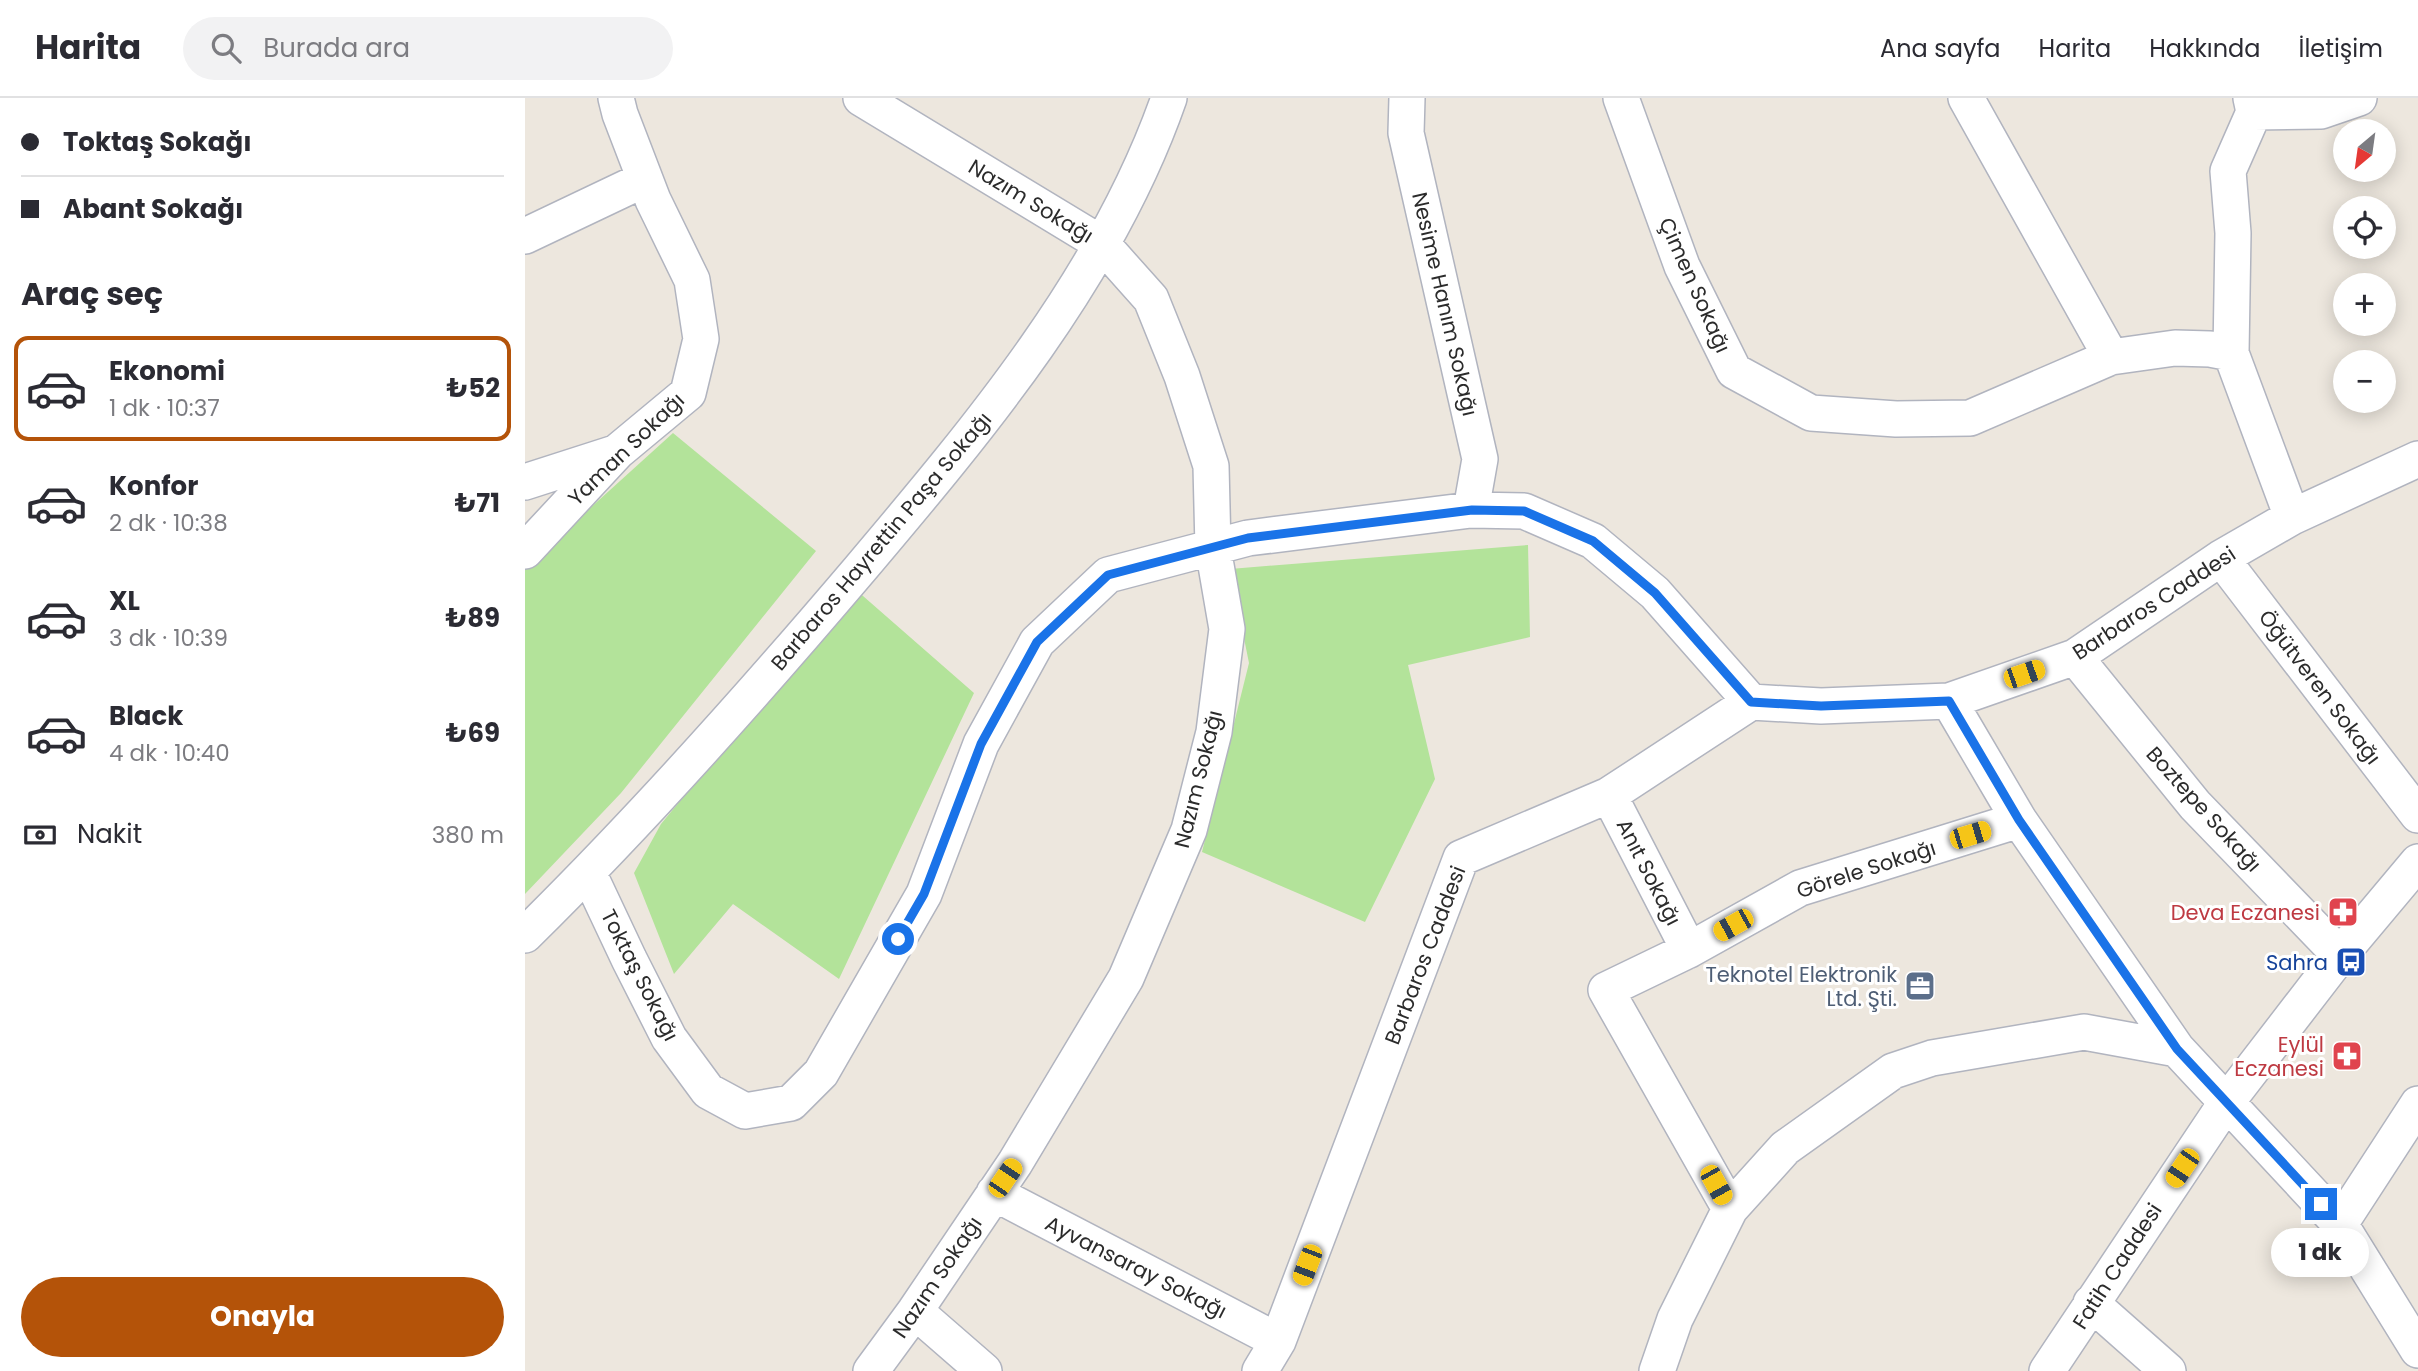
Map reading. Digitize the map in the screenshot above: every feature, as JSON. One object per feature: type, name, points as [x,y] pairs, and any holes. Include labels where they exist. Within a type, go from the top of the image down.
[{"type":"street","name":"Yaman Sokağı","points":[[525,551],[617,452],[688,393],[701,339],[692,280],[645,179],[616,98]]},
{"type":"street","name":"Nazım Sokağı","points":[[861,98],[1102,244],[1151,299],[1182,376],[1211,466],[1213,548],[1227,629],[1214,732],[1189,830],[1126,978],[994,1193],[871,1371]]},
{"type":"street","name":"Barbaros Hayrettin Paşa Sokağı","points":[[525,935],[714,739],[963,447],[1077,286],[1102,244],[1157,133],[1169,98]]},
{"type":"street","name":"Nesime Hanım Sokağı","points":[[1407,98],[1406,133],[1480,459],[1472,510]]},
{"type":"street","name":"Çimen Sokağı","points":[[1621,98],[1682,266],[1734,371],[1811,413],[1896,419],[1970,418],[2111,357],[2175,348],[2210,349],[2231,353]]},
{"type":"street","points":[[1966,98],[2111,357]]},
{"type":"street","points":[[2292,517],[2231,353],[2233,233],[2228,171],[2252,105],[2321,111],[2359,98]]},
{"type":"street","points":[[525,236],[645,179]]},
{"type":"street","points":[[525,482],[617,452]]},
{"type":"street","name":"Barbaros Caddesi","points":[[1260,1371],[1278,1341],[1461,858],[1609,795],[1751,702],[1821,706],[1949,701],[2075,657],[2221,558],[2292,517],[2418,459]]},
{"type":"street","name":"Toktaş Sokağı","points":[[588,872],[670,1038],[708,1091],[745,1111],[791,1103],[821,1073],[924,894],[981,744],[1037,642],[1108,575],[1248,538],[1472,510],[1524,511],[1593,541],[1655,593],[1751,702]]},
{"type":"street","name":"Öğütveren Sokağı","points":[[2221,558],[2418,815]]},
{"type":"street","name":"Boztepe Sokağı","points":[[2075,657],[2196,806],[2340,955]]},
{"type":"street","points":[[1949,701],[2019,820],[2177,1049],[2340,1224],[2418,1350]]},
{"type":"street","name":"Anıt Sokağı","points":[[1609,795],[1689,950]]},
{"type":"street","name":"Görele Sokağı","points":[[1730,1209],[1606,990],[1689,950],[1800,888],[2019,820]]},
{"type":"street","name":"Fatih Caddesi","points":[[2047,1371],[2226,1103],[2340,955],[2418,862]]},
{"type":"street","points":[[1657,1371],[1675,1319],[1730,1209],[1785,1148],[1893,1071],[1932,1058],[2084,1032],[2177,1049]]},
{"type":"street","points":[[2340,1224],[2418,1104]]},
{"type":"street","name":"Ayvansaray Sokağı","points":[[994,1193],[1278,1341]]},
{"type":"street","points":[[2091,1303],[2168,1371]]},
{"type":"street","points":[[915,1311],[983,1371]]},
{"type":"green space","points":[[673,433],[816,551],[621,793],[525,894],[525,567]]},
{"type":"green space","points":[[1528,545],[1530,637],[1408,665],[1435,779],[1365,922],[1202,852],[1249,663],[1230,569]]},
{"type":"green space","points":[[855,589],[974,693],[839,979],[733,904],[674,974],[634,873],[661,824]]},
{"type":"place","name":"Deva Eczanesi","points":[[2343,912]]},
{"type":"place","name":"Sahra","points":[[2351,962]]},
{"type":"place","name":"Teknotel Elektronik Ltd. Şti.","points":[[1920,986]]},
{"type":"place","name":"Eylül Eczanesi","points":[[2347,1056]]},
{"type":"route","points":[[898,939],[924,894],[981,744],[1037,642],[1108,575],[1248,538],[1472,510],[1524,511],[1593,541],[1655,593],[1751,702],[1821,706],[1949,701],[2019,820],[2177,1049],[2321,1204]]}]
